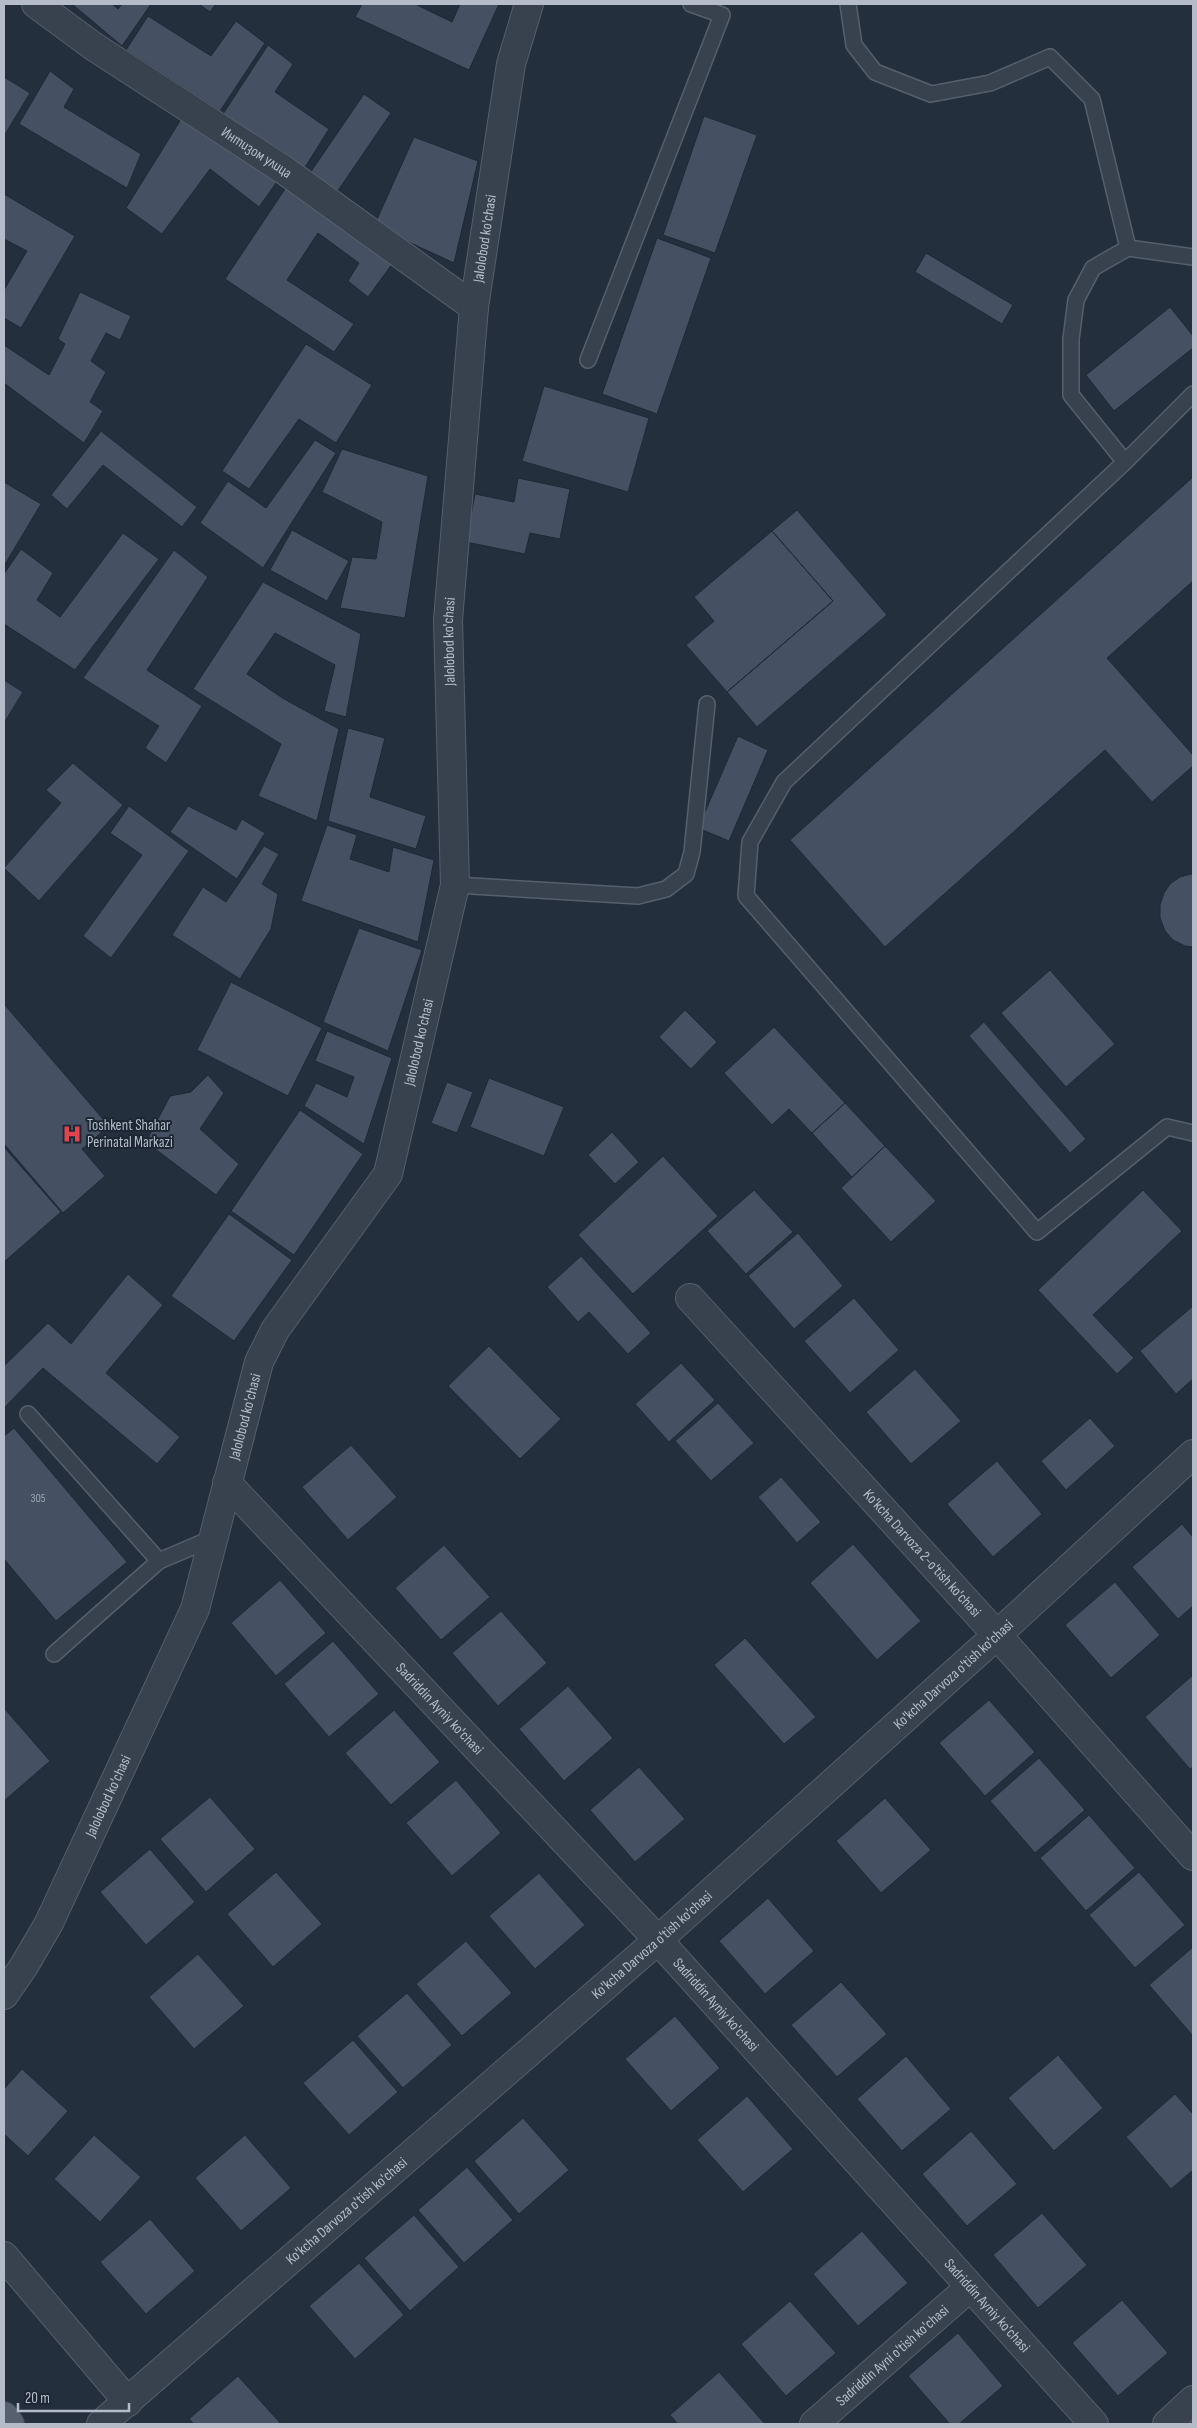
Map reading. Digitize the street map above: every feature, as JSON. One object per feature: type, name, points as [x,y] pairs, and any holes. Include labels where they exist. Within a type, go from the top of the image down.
[{"type":"main road","points":[[4,2416],[10,2424]]},
{"type":"street","name":"Интизом улица","points":[[36,4],[93,46],[284,170],[474,307]]},
{"type":"street","name":"Jalolobod ko'chasi","points":[[4,1995],[24,1966],[48,1923],[195,1608],[259,1362],[275,1330],[388,1174],[455,885],[448,620],[474,307],[511,64],[529,4]]},
{"type":"street","name":"Ko'kcha Darvoza 2-o'tish ko'chasi","points":[[690,1298],[997,1635],[1193,1856]]},
{"type":"street","name":"Ko'kcha Darvoza o'tish ko'chasi","points":[[101,2424],[658,1940],[997,1635],[1193,1454]]},
{"type":"street","name":"Sadriddin Ayniy ko'chasi","points":[[228,1483],[658,1940],[1094,2424]]},
{"type":"street","points":[[4,2256],[128,2402]]},
{"type":"street","name":"Sadriddin Ayni o'tish ko'chasi","points":[[814,2424],[970,2287]]},
{"type":"street","points":[[1167,2424],[1193,2400]]},
{"type":"lane","points":[[588,360],[722,15],[691,4]]},
{"type":"lane","points":[[848,4],[854,45],[875,72],[931,94],[990,83],[1050,57],[1092,99],[1128,248]]},
{"type":"lane","points":[[1126,462],[1071,395],[1071,338],[1076,300],[1093,268],[1128,248],[1193,257]]},
{"type":"lane","points":[[1193,394],[1126,462],[784,782],[750,842],[746,896],[1037,1232],[1167,1127],[1193,1133]]},
{"type":"lane","points":[[455,885],[638,896],[666,889],[686,874],[692,852],[707,704]]},
{"type":"lane","points":[[28,1414],[159,1561]]},
{"type":"lane","points":[[54,1654],[159,1561],[213,1538]]},
{"type":"building","points":[[72,4],[112,4],[118,9],[122,4],[151,4],[122,46]]},
{"type":"building","points":[[199,4],[216,4],[210,12]]},
{"type":"building","points":[[362,4],[415,4],[452,22],[460,4],[499,4],[469,70],[355,17]]},
{"type":"building","points":[[148,16],[211,56],[236,21],[265,43],[220,111],[126,50]]},
{"type":"building","points":[[268,45],[293,64],[275,92],[329,129],[304,169],[223,114]]},
{"type":"building","points":[[50,71],[74,89],[64,107],[141,154],[127,188],[19,124]]},
{"type":"building","points":[[4,77],[30,93],[4,136]]},
{"type":"building","points":[[364,94],[391,113],[337,192],[310,173]]},
{"type":"building","points":[[188,108],[281,176],[259,207],[210,169],[162,234],[126,208]]},
{"type":"building","points":[[704,116],[757,135],[715,253],[663,235]]},
{"type":"building","points":[[414,137],[478,161],[454,263],[374,226]]},
{"type":"building","points":[[289,183],[398,256],[368,297],[348,281],[359,263],[318,233],[287,280],[354,324],[334,352],[225,279]]},
{"type":"building","points":[[4,194],[75,236],[21,328],[4,318],[4,290],[27,251],[4,239]]},
{"type":"building","points":[[657,238],[711,258],[657,414],[602,394]]},
{"type":"building","points":[[926,253],[1013,305],[1002,324],[915,272]]},
{"type":"building","points":[[80,292],[131,316],[120,340],[106,333],[91,361],[106,372],[90,402],[103,411],[84,443],[4,383],[4,345],[49,375],[65,344],[58,339]]},
{"type":"building","points":[[1170,307],[1193,336],[1193,348],[1114,411],[1086,375]]},
{"type":"building","points":[[306,344],[372,385],[336,443],[299,419],[249,489],[222,471]]},
{"type":"building","points":[[544,386],[649,418],[628,492],[522,461]]},
{"type":"building","points":[[101,431],[197,507],[182,527],[103,465],[67,509],[51,495]]},
{"type":"building","points":[[315,440],[336,453],[263,568],[200,523],[228,481],[266,508]]},
{"type":"building","points":[[342,449],[428,476],[405,618],[340,608],[352,557],[376,559],[382,522],[322,492]]},
{"type":"building","points":[[1193,477],[1193,581],[1107,658],[1193,755],[1193,766],[1152,802],[1105,750],[885,947],[790,840]]},
{"type":"building","points":[[518,478],[570,489],[560,539],[530,533],[525,554],[466,542],[475,494],[514,502]]},
{"type":"building","points":[[4,482],[41,504],[4,566]]},
{"type":"building","points":[[797,510],[887,615],[757,727],[727,692],[833,601],[772,531]]},
{"type":"building","points":[[292,530],[349,561],[327,601],[270,570]]},
{"type":"building","points":[[772,531],[833,601],[727,692],[686,645],[714,621],[694,597]]},
{"type":"building","points":[[123,533],[159,559],[75,670],[4,624],[4,574],[21,549],[53,573],[37,600],[60,617]]},
{"type":"building","points":[[174,550],[208,577],[147,670],[202,706],[166,763],[145,748],[159,726],[83,678]]},
{"type":"building","points":[[263,582],[361,634],[346,717],[324,711],[335,665],[275,633],[247,674],[284,699],[339,729],[317,821],[258,796],[281,744],[193,689]]},
{"type":"building","points":[[4,680],[23,692],[4,723]]},
{"type":"building","points":[[348,728],[385,738],[370,797],[426,816],[416,849],[328,821]]},
{"type":"building","points":[[738,736],[768,750],[729,841],[698,828]]},
{"type":"building","points":[[73,763],[123,805],[39,901],[4,868],[61,803],[46,790]]},
{"type":"building","points":[[129,806],[189,851],[111,958],[83,936],[142,855],[110,833]]},
{"type":"building","points":[[188,806],[236,830],[242,819],[265,833],[237,879],[170,832]]},
{"type":"building","points":[[327,825],[357,835],[350,859],[389,872],[393,847],[434,860],[418,942],[301,901]]},
{"type":"building","points":[[264,846],[279,854],[262,884],[278,894],[271,929],[240,979],[172,935],[203,887],[226,902]]},
{"type":"building","points":[[1193,874],[1193,947],[1185,946],[1173,940],[1165,931],[1160,918],[1160,905],[1164,893],[1170,884],[1180,877]]},
{"type":"building","points":[[359,928],[422,950],[388,1051],[323,1022]]},
{"type":"building","points":[[1050,970],[1115,1044],[1066,1087],[1001,1013]]},
{"type":"building","points":[[231,982],[322,1028],[288,1096],[197,1050]]},
{"type":"building","points":[[4,1004],[109,1126],[82,1149],[105,1176],[63,1213],[4,1144]]},
{"type":"building","points":[[685,1010],[717,1042],[691,1069],[659,1037]]},
{"type":"building","points":[[984,1022],[1086,1139],[1070,1153],[969,1036]]},
{"type":"building","points":[[774,1027],[845,1103],[812,1133],[789,1109],[772,1125],[724,1073]]},
{"type":"building","points":[[327,1031],[392,1058],[364,1144],[304,1106],[316,1083],[347,1097],[354,1077],[315,1061]]},
{"type":"building","points":[[208,1075],[224,1093],[200,1129],[239,1164],[216,1195],[146,1142],[170,1096],[191,1092]]},
{"type":"building","points":[[489,1078],[564,1107],[544,1156],[470,1127]]},
{"type":"building","points":[[447,1082],[473,1092],[457,1133],[431,1123]]},
{"type":"building","points":[[845,1103],[885,1146],[852,1177],[812,1133]]},
{"type":"building","points":[[300,1110],[363,1154],[294,1255],[231,1211]]},
{"type":"building","points":[[612,1132],[639,1162],[615,1184],[588,1155]]},
{"type":"building","points":[[885,1146],[936,1201],[891,1242],[841,1188]]},
{"type":"building","points":[[4,1147],[61,1212],[4,1262]]},
{"type":"building","points":[[663,1156],[718,1216],[633,1294],[578,1235]]},
{"type":"building","points":[[754,1190],[793,1232],[746,1274],[707,1231]]},
{"type":"building","points":[[1143,1190],[1182,1231],[1093,1315],[1134,1358],[1117,1374],[1038,1290]]},
{"type":"building","points":[[229,1214],[292,1260],[234,1341],[171,1296]]},
{"type":"building","points":[[798,1233],[843,1286],[794,1329],[748,1276]]},
{"type":"building","points":[[581,1256],[651,1333],[628,1354],[589,1312],[578,1322],[547,1287]]},
{"type":"building","points":[[128,1274],[163,1305],[106,1373],[180,1437],[157,1464],[43,1368],[4,1408],[4,1366],[48,1323],[71,1344]]},
{"type":"building","points":[[854,1298],[899,1350],[850,1393],[804,1341]]},
{"type":"building","points":[[1193,1306],[1193,1379],[1176,1394],[1140,1351]]},
{"type":"building","points":[[489,1346],[561,1419],[520,1459],[448,1386]]},
{"type":"building","points":[[681,1363],[715,1400],[669,1442],[635,1404]]},
{"type":"building","points":[[915,1369],[961,1421],[911,1464],[866,1412]]},
{"type":"building","points":[[718,1403],[754,1443],[711,1481],[675,1441]]},
{"type":"building","points":[[1090,1418],[1115,1446],[1066,1490],[1041,1461]]},
{"type":"building","points":[[14,1428],[127,1562],[56,1621],[4,1559],[4,1436]]},
{"type":"building","points":[[351,1445],[397,1497],[348,1540],[302,1487]]},
{"type":"building","points":[[997,1461],[1042,1514],[993,1557],[947,1504]]},
{"type":"building","points":[[781,1477],[821,1522],[797,1543],[758,1497]]},
{"type":"building","points":[[1182,1524],[1193,1537],[1193,1606],[1178,1619],[1132,1567]]},
{"type":"building","points":[[853,1544],[921,1621],[877,1660],[810,1583]]},
{"type":"building","points":[[444,1545],[490,1597],[441,1640],[395,1588]]},
{"type":"building","points":[[280,1580],[326,1633],[276,1676],[231,1623]]},
{"type":"building","points":[[1115,1582],[1160,1635],[1111,1678],[1065,1625]]},
{"type":"building","points":[[501,1611],[547,1663],[498,1706],[452,1653]]},
{"type":"building","points":[[745,1638],[816,1717],[784,1744],[714,1665]]},
{"type":"building","points":[[333,1641],[379,1694],[329,1737],[284,1684]]},
{"type":"building","points":[[1193,1675],[1193,1767],[1190,1769],[1145,1717]]},
{"type":"building","points":[[568,1686],[613,1738],[564,1781],[519,1729]]},
{"type":"building","points":[[989,1700],[1035,1752],[985,1796],[939,1743]]},
{"type":"building","points":[[4,1708],[50,1761],[4,1801]]},
{"type":"building","points":[[394,1710],[440,1762],[391,1805],[345,1753]]},
{"type":"building","points":[[1039,1758],[1085,1810],[1035,1853],[990,1801]]},
{"type":"building","points":[[639,1767],[685,1819],[635,1862],[590,1810]]},
{"type":"building","points":[[456,1780],[501,1833],[452,1876],[406,1823]]},
{"type":"building","points":[[210,1797],[255,1849],[206,1892],[160,1839]]},
{"type":"building","points":[[885,1798],[931,1850],[881,1893],[836,1841]]},
{"type":"building","points":[[1089,1815],[1135,1868],[1086,1911],[1040,1858]]},
{"type":"building","points":[[150,1849],[195,1902],[146,1945],[100,1892]]},
{"type":"building","points":[[276,1872],[322,1924],[273,1967],[227,1914]]},
{"type":"building","points":[[1139,1872],[1185,1925],[1135,1968],[1089,1915]]},
{"type":"building","points":[[539,1873],[585,1925],[535,1969],[489,1916]]},
{"type":"building","points":[[768,1898],[814,1951],[765,1994],[719,1941]]},
{"type":"building","points":[[466,1941],[512,1993],[462,2036],[416,1984]]},
{"type":"building","points":[[1193,1947],[1193,2036],[1149,1985]]},
{"type":"building","points":[[198,1954],[244,2006],[194,2049],[149,1997]]},
{"type":"building","points":[[841,1982],[887,2034],[837,2077],[791,2025]]},
{"type":"building","points":[[407,1993],[452,2045],[403,2088],[357,2036]]},
{"type":"building","points":[[675,2016],[720,2068],[671,2111],[625,2059]]},
{"type":"building","points":[[353,2040],[398,2092],[349,2135],[303,2083]]},
{"type":"building","points":[[1058,2055],[1103,2108],[1054,2151],[1008,2098]]},
{"type":"building","points":[[906,2056],[951,2109],[902,2151],[857,2099]]},
{"type":"building","points":[[22,2069],[68,2111],[28,2156],[4,2134],[4,2089]]},
{"type":"building","points":[[1175,2094],[1193,2114],[1193,2170],[1171,2189],[1126,2137]]},
{"type":"building","points":[[747,2096],[793,2149],[743,2192],[697,2140]]},
{"type":"building","points":[[523,2118],[569,2170],[519,2214],[474,2161]]},
{"type":"building","points":[[971,2131],[1017,2184],[967,2226],[922,2174]]},
{"type":"building","points":[[94,2135],[141,2177],[100,2222],[54,2179]]},
{"type":"building","points":[[245,2135],[291,2188],[241,2231],[195,2178]]},
{"type":"building","points":[[467,2167],[513,2220],[464,2263],[418,2210]]},
{"type":"building","points":[[1042,2213],[1087,2265],[1038,2308],[993,2255]]},
{"type":"building","points":[[414,2215],[459,2267],[410,2311],[364,2258]]},
{"type":"building","points":[[150,2219],[195,2271],[146,2314],[100,2262]]},
{"type":"building","points":[[862,2231],[908,2283],[858,2326],[813,2274]]},
{"type":"building","points":[[359,2263],[404,2315],[355,2359],[309,2306]]},
{"type":"building","points":[[1122,2300],[1168,2353],[1118,2396],[1072,2343]]},
{"type":"building","points":[[790,2301],[836,2353],[786,2396],[741,2344]]},
{"type":"building","points":[[958,2333],[1003,2386],[959,2424],[950,2424],[908,2376]]},
{"type":"building","points":[[719,2372],[765,2424],[678,2424],[670,2415]]},
{"type":"building","points":[[238,2376],[281,2424],[194,2424],[189,2419]]},
{"type":"place","name":"Toshkent Shahar Perinatal Markazi","points":[[72,1134]]}]
